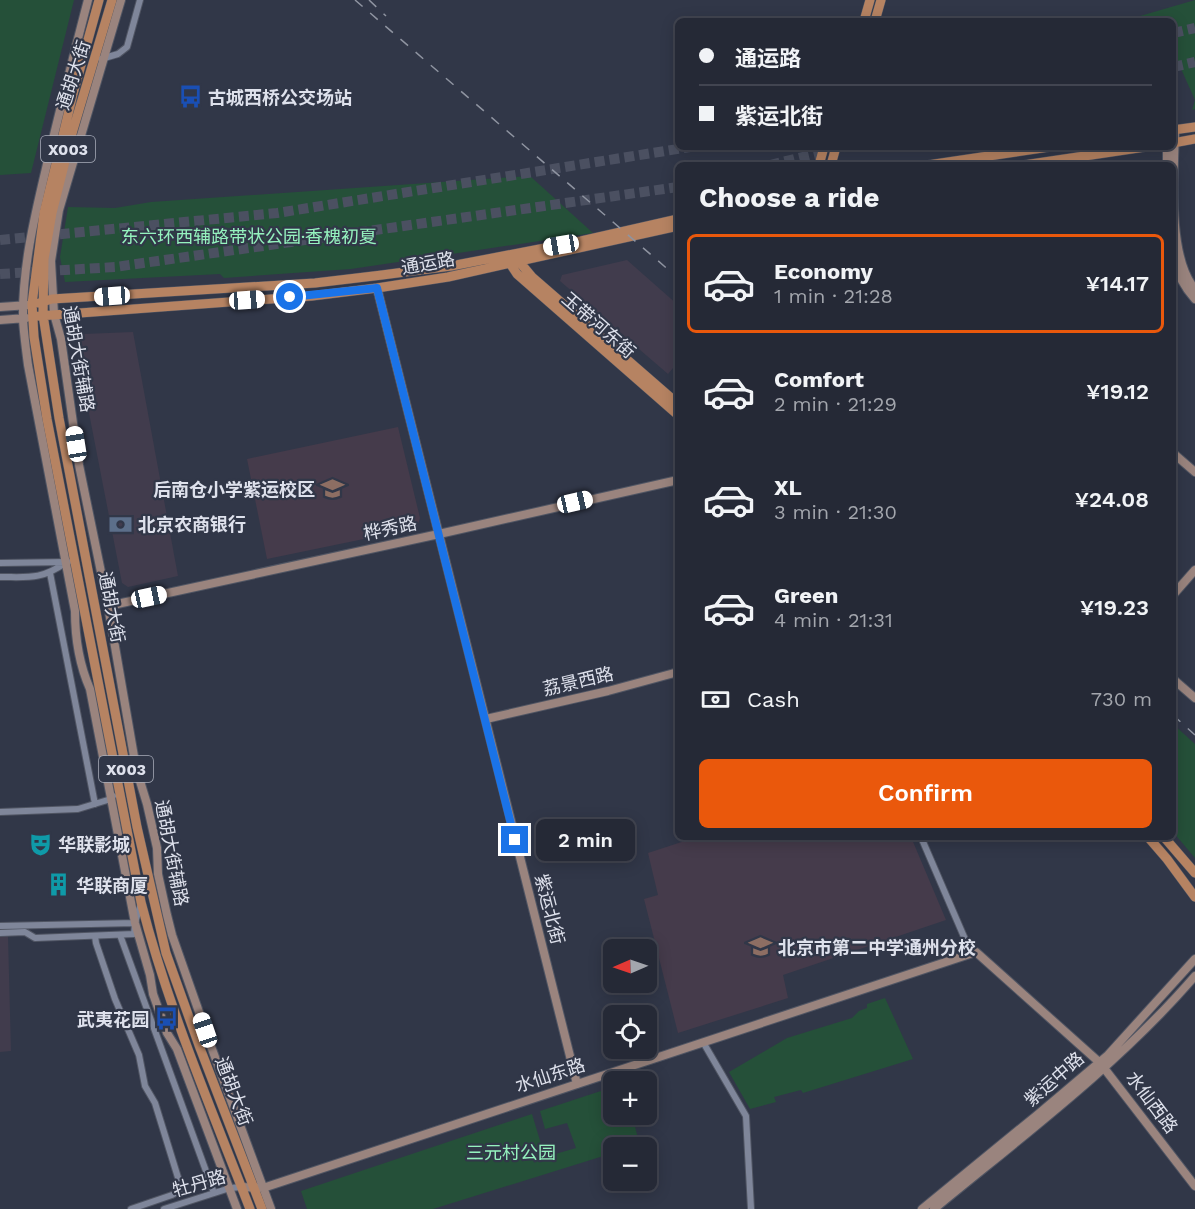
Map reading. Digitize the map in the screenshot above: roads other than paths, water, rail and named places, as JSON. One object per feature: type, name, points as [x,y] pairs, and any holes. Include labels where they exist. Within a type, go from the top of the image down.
[{"type":"main road","name":"通胡大街","points":[[99,0],[44,213],[28,305],[38,316],[137,827],[166,953],[200,1048],[258,1188],[262,1209]]},
{"type":"main road","name":"通胡大街","points":[[112,0],[73,130],[52,213],[44,259],[48,301],[38,316],[34,336],[47,419],[141,902],[151,941],[189,1051],[250,1209]]},
{"type":"main road","points":[[865,18],[870,0]]},
{"type":"main road","points":[[876,18],[882,0]]},
{"type":"main road","points":[[1176,130],[1195,127]]},
{"type":"main road","points":[[1176,143],[1195,139]]},
{"type":"main road","points":[[948,162],[1029,150]]},
{"type":"main road","points":[[1044,162],[1125,150]]},
{"type":"main road","name":"通运路","points":[[38,316],[312,296],[377,288],[448,277],[512,258],[675,220]]},
{"type":"main road","name":"通运路","points":[[28,305],[48,301],[315,283],[512,258],[675,227]]},
{"type":"main road","name":"玉带河东街","points":[[512,258],[675,401]]},
{"type":"main road","name":"玉带河东街","points":[[512,258],[517,274],[675,412]]},
{"type":"main road","points":[[1151,840],[1195,897]]},
{"type":"main road","points":[[1167,840],[1195,873]]},
{"type":"street","points":[[88,0],[35,216],[27,262],[28,305],[23,318],[28,366],[75,611],[75,631],[83,673],[90,689],[137,936],[164,1026],[177,1049],[237,1209]]},
{"type":"street","name":"通胡大街辅路","points":[[121,0],[59,210],[51,261],[48,301],[61,339],[79,465],[108,606],[137,777],[147,804],[157,848],[158,874],[172,935],[258,1188],[270,1209]]},
{"type":"street","points":[[94,61],[105,59],[127,47],[140,0]]},
{"type":"street","points":[[1176,211],[1182,266],[1195,288]]},
{"type":"street","points":[[1176,271],[1195,299]]},
{"type":"street","name":"紫运北街","points":[[377,288],[577,1084]]},
{"type":"street","name":"通运路","points":[[0,307],[28,305]]},
{"type":"street","name":"通运路","points":[[0,320],[38,316]]},
{"type":"street","points":[[1176,456],[1195,472]]},
{"type":"street","name":"桦秀路","points":[[108,606],[675,481]]},
{"type":"street","points":[[0,577],[41,576],[50,573],[65,562]]},
{"type":"street","points":[[0,563],[76,562]]},
{"type":"street","points":[[1176,592],[1195,570]]},
{"type":"street","points":[[50,573],[95,804]]},
{"type":"street","name":"荔景西路","points":[[486,719],[675,673]]},
{"type":"street","points":[[1176,682],[1195,698]]},
{"type":"street","points":[[0,812],[78,809],[111,799],[120,789]]},
{"type":"street","points":[[922,840],[970,953]]},
{"type":"street","points":[[135,922],[141,902]]},
{"type":"street","points":[[0,926],[135,922]]},
{"type":"street","points":[[0,933],[26,932],[35,938],[120,935],[137,936],[151,941]]},
{"type":"street","points":[[120,935],[214,1193]]},
{"type":"street","points":[[95,936],[115,999],[140,1055],[144,1086],[155,1103],[180,1184],[179,1191],[172,1195],[131,1209]]},
{"type":"street","name":"水仙西路","points":[[970,953],[976,952],[1102,1065],[1195,1186]]},
{"type":"street","name":"水仙东路","points":[[242,1187],[258,1188],[970,953]]},
{"type":"street","name":"紫运中路","points":[[922,1209],[1102,1065],[1195,959]]},
{"type":"street","name":"紫运中路","points":[[934,1209],[1102,1065],[1175,999],[1195,976]]},
{"type":"street","points":[[703,1042],[746,1116],[751,1209]]},
{"type":"street","name":"牡丹路","points":[[164,1209],[230,1188],[242,1187]]},
{"type":"tunnel","points":[[1176,32],[1195,28]]},
{"type":"tunnel","points":[[1176,66],[1195,62]]},
{"type":"tunnel","points":[[0,240],[277,213],[675,149]]},
{"type":"tunnel","points":[[782,162],[832,150]]},
{"type":"tunnel","points":[[0,274],[115,267],[675,187]]},
{"type":"railway","points":[[355,0],[675,275]]},
{"type":"railway","points":[[369,0],[386,16]]},
{"type":"railway","points":[[1176,718],[1195,735]]},
{"type":"place","name":"古城西桥公交场站","points":[[190,97]]},
{"type":"place","name":"后南仓小学紫运校区","points":[[333,489]]},
{"type":"place","name":"北京农商银行","points":[[120,524]]},
{"type":"place","name":"华联影城","points":[[40,844]]},
{"type":"place","name":"华联商厦","points":[[58,885]]},
{"type":"place","name":"北京市第二中学通州分校","points":[[760,947]]},
{"type":"place","name":"武夷花园","points":[[167,1019]]},
{"type":"park label","name":"东六环西辅路带状公园·香槐初夏","points":[[249,236]]},
{"type":"park label","name":"三元村公园","points":[[511,1152]]}]
